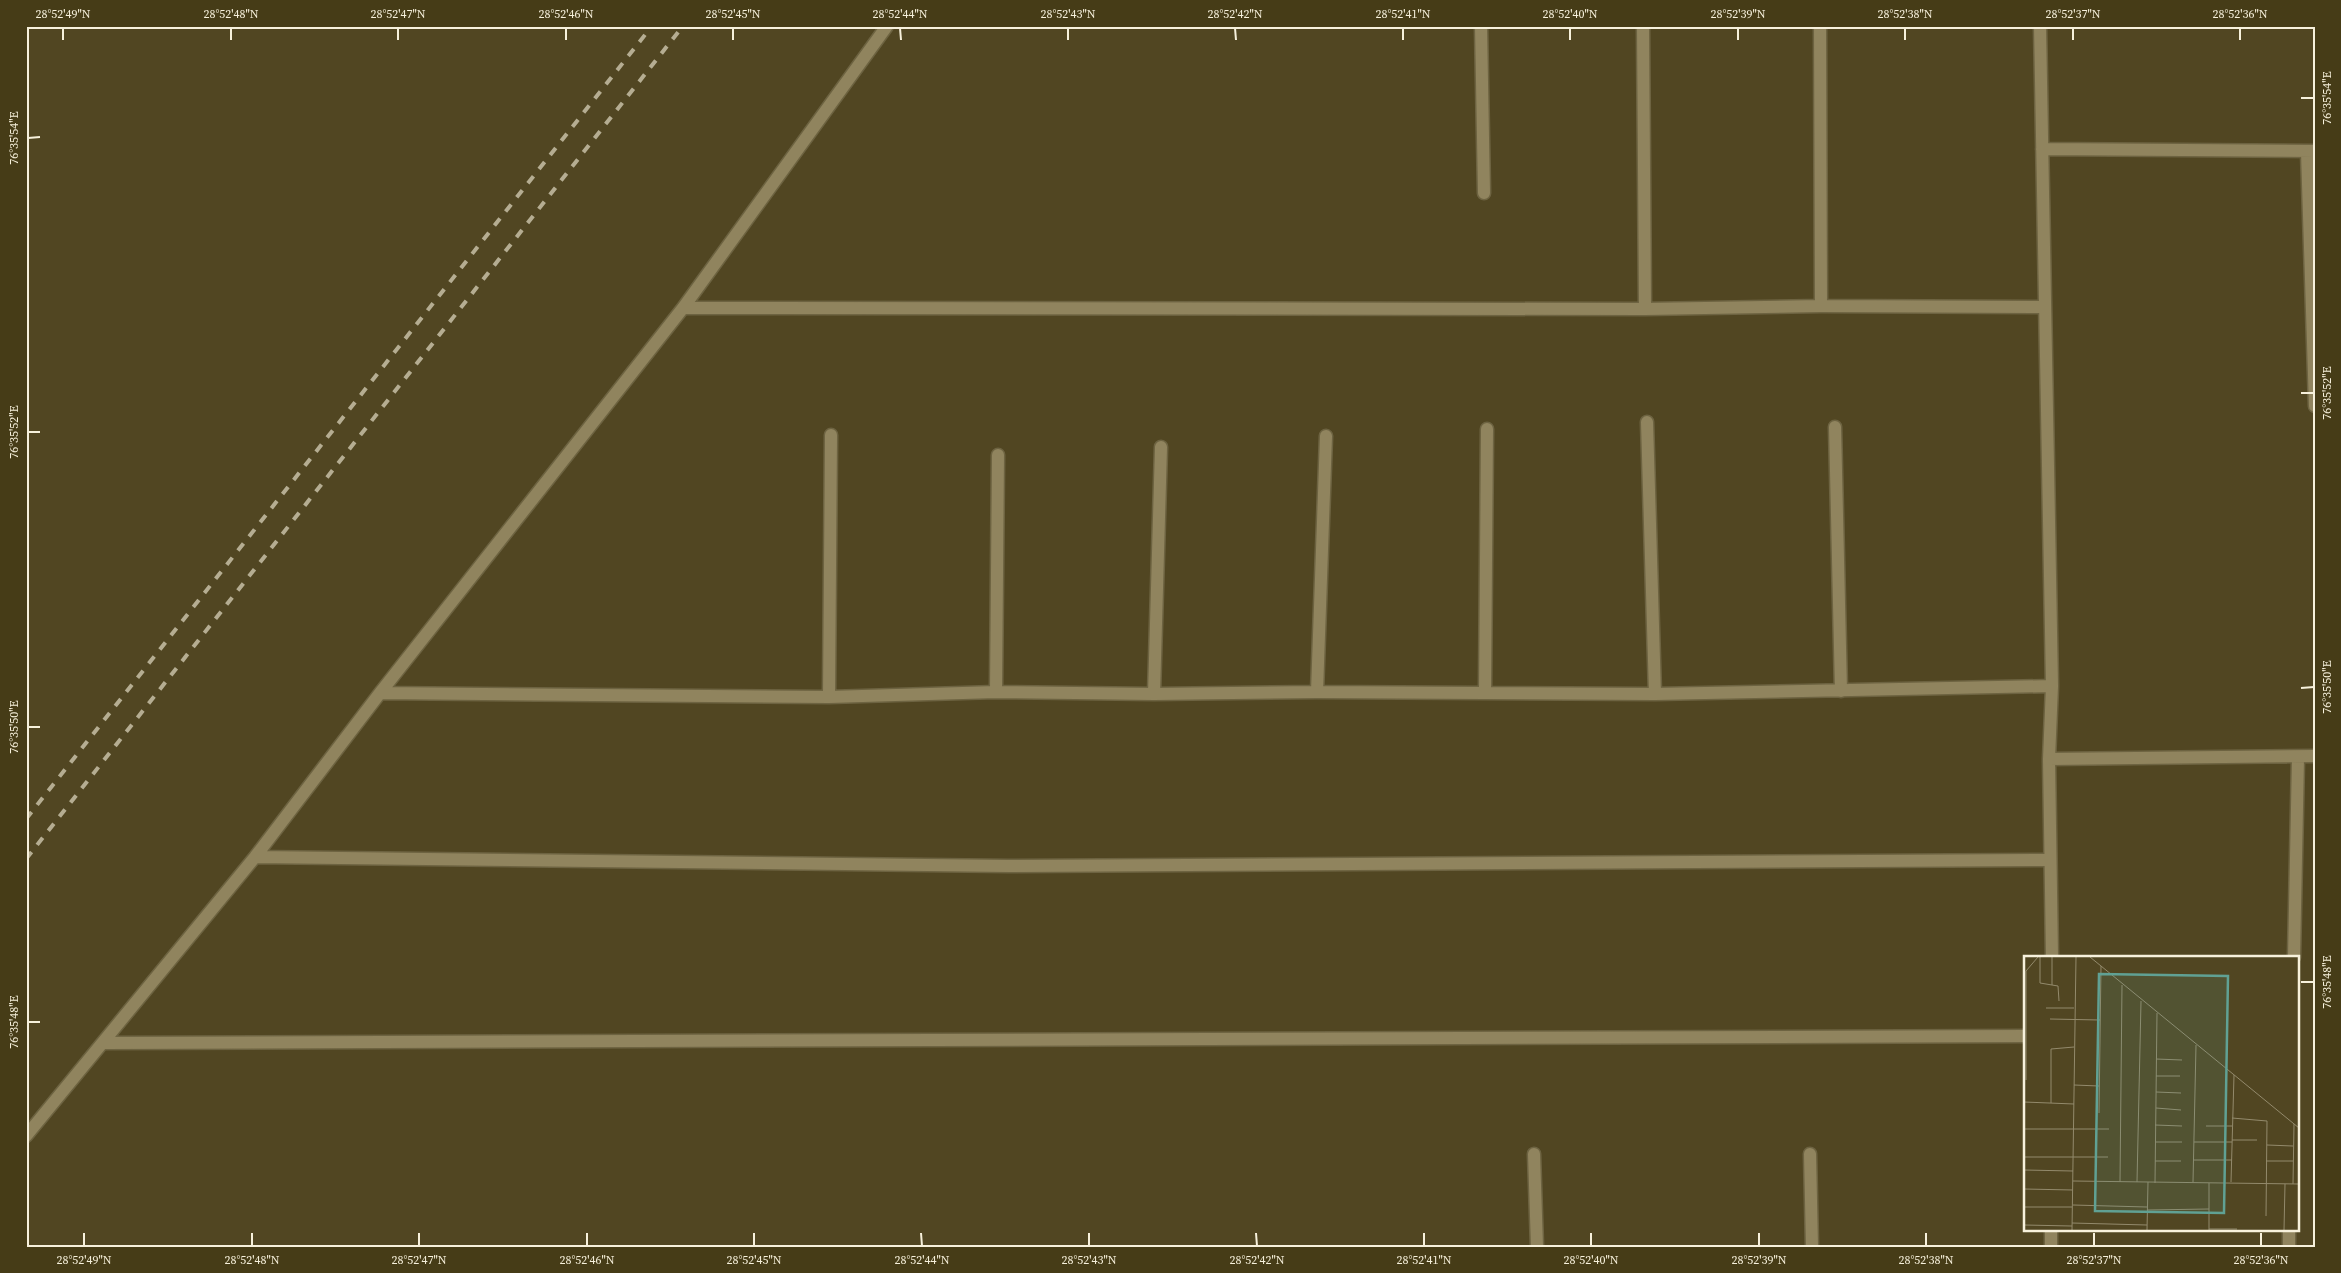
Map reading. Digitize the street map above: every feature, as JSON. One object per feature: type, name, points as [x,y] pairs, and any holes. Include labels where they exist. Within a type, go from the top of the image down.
[{"type":"street","points":[[26,1136],[255,857],[380,693],[683,308],[888,26]]},
{"type":"street","points":[[1481,26],[1484,193]]},
{"type":"street","points":[[1643,26],[1645,309]]},
{"type":"street","points":[[1820,26],[1821,306]]},
{"type":"street","points":[[2040,26],[2052,686],[2049,759],[2052,956]]},
{"type":"street","points":[[2042,149],[2311,152],[2315,406]]},
{"type":"street","points":[[683,308],[1645,309],[1821,306],[2045,307]]},
{"type":"street","points":[[1647,422],[1655,694]]},
{"type":"street","points":[[1835,427],[1841,692]]},
{"type":"street","points":[[1485,692],[1487,429]]},
{"type":"street","points":[[830,698],[831,435]]},
{"type":"street","points":[[1317,692],[1326,436]]},
{"type":"street","points":[[1154,694],[1162,446]]},
{"type":"street","points":[[996,692],[998,455]]},
{"type":"street","points":[[380,693],[830,698],[996,692],[1154,694],[1317,692],[1655,694],[1841,692],[2052,686]]},
{"type":"street","points":[[2049,759],[2298,758],[2315,756]]},
{"type":"street","points":[[2294,956],[2298,758]]},
{"type":"street","points":[[255,857],[1008,866],[2050,860]]},
{"type":"street","points":[[104,1043],[2024,1036]]},
{"type":"street","points":[[1534,1154],[1537,1247]]},
{"type":"street","points":[[1810,1154],[1812,1247]]},
{"type":"street","points":[[2051,1230],[2051,1247]]},
{"type":"street","points":[[2289,1230],[2289,1247]]},
{"type":"railway","points":[[26,819],[652,26]]},
{"type":"railway","points":[[26,859],[683,26]]}]
